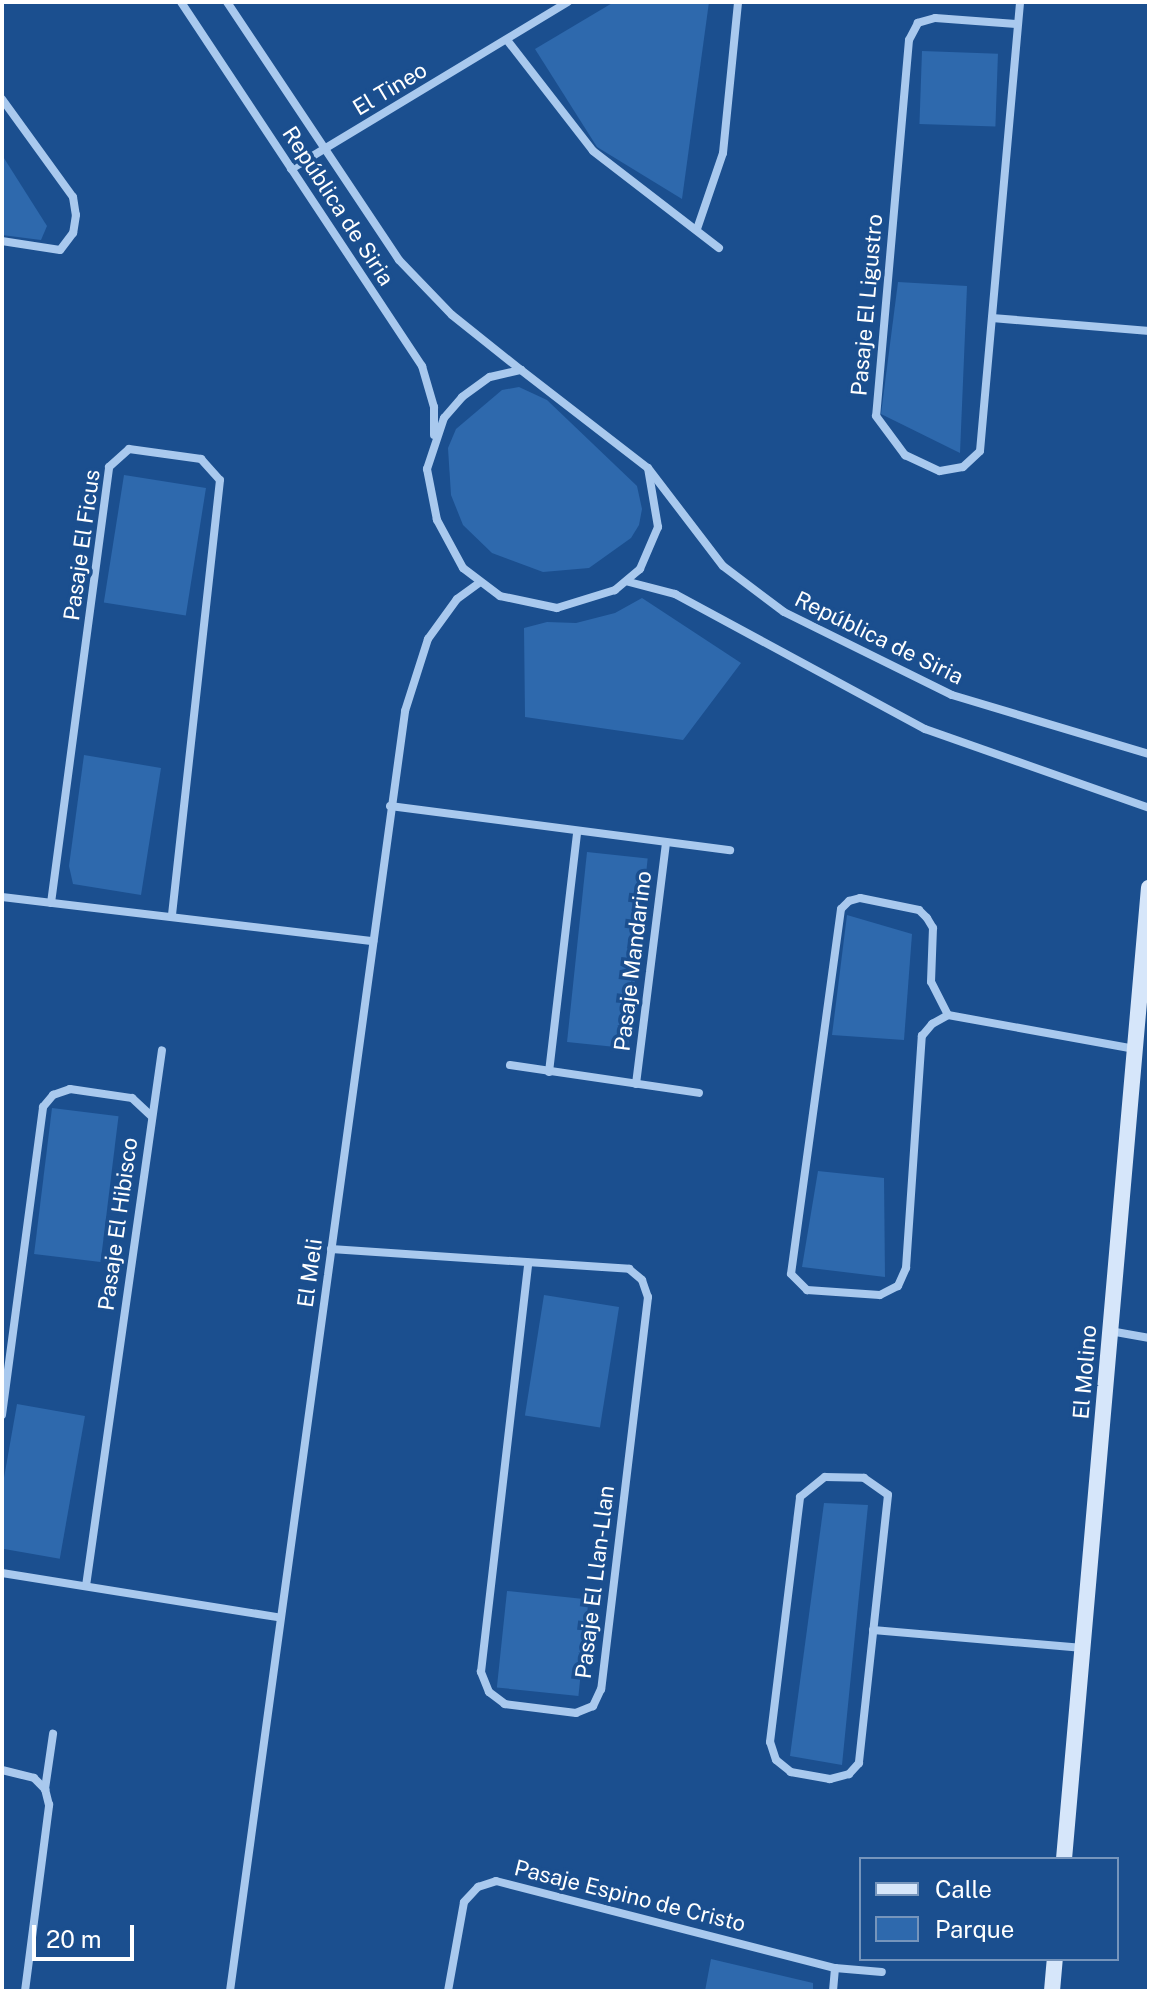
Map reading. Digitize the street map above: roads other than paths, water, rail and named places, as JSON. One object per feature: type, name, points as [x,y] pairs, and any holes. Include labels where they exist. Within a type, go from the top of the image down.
[{"type":"street","name":"República de Siria","points":[[181,2],[422,366],[434,407],[435,441]]},
{"type":"street","name":"República de Siria","points":[[227,2],[419,284],[521,370]]},
{"type":"street","name":"El Tineo","points":[[291,169],[568,2]]},
{"type":"street","points":[[697,229],[723,153],[738,2]]},
{"type":"street","name":"Pasaje El Ligustro","points":[[1016,24],[935,18],[918,23],[909,40],[876,416],[905,455],[940,471],[963,467],[980,451],[1020,2]]},
{"type":"street","points":[[507,40],[593,151],[719,248]]},
{"type":"street","points":[[2,99],[73,197],[76,215],[73,233],[60,250],[2,241]]},
{"type":"street","points":[[992,318],[1149,331]]},
{"type":"street","points":[[629,582],[656,541],[657,511],[648,468],[521,370],[475,386],[444,418],[427,469],[437,520],[463,568],[479,583],[500,596],[557,608],[629,582],[675,594],[925,729],[1149,808]]},
{"type":"street","name":"Pasaje El Ficus","points":[[51,903],[109,467],[129,449],[201,459],[220,480],[172,914]]},
{"type":"street","name":"República de Siria","points":[[648,468],[723,566],[784,612],[952,695],[1149,754]]},
{"type":"street","name":"El Meli","points":[[230,1991],[278,1617],[390,806],[417,663],[457,599],[479,583]]},
{"type":"street","name":"Pasaje Mandarino","points":[[390,806],[577,833],[730,850]]},
{"type":"street","points":[[549,1072],[577,833]]},
{"type":"street","name":"Pasaje Mandarino","points":[[636,1084],[666,843]]},
{"type":"street","name":"El Molino","points":[[1064,1857],[1149,888]]},
{"type":"street","points":[[2,897],[172,914],[373,941]]},
{"type":"street","points":[[948,1015],[931,982],[933,928],[927,918],[919,910],[860,898],[849,901],[841,909],[791,1274],[807,1290],[880,1295],[898,1286],[906,1268],[922,1036],[948,1015],[1135,1049]]},
{"type":"street","points":[[151,1116],[162,1050]]},
{"type":"street","name":"Pasaje Mandarino","points":[[510,1065],[699,1093]]},
{"type":"street","name":"Pasaje El Hibisco","points":[[2,1415],[43,1107],[53,1095],[70,1089],[132,1098],[151,1116],[86,1586]]},
{"type":"street","points":[[331,1249],[528,1263]]},
{"type":"street","name":"Pasaje El Llan-Llan","points":[[528,1263],[629,1269],[648,1297],[601,1689],[593,1706],[576,1713],[505,1704],[489,1692],[481,1672],[528,1263]]},
{"type":"street","points":[[1110,1331],[1149,1338]]},
{"type":"street","points":[[825,1477],[864,1478],[888,1495],[873,1630],[859,1763],[849,1774],[830,1779],[791,1772],[776,1760],[770,1742],[800,1497],[825,1477]]},
{"type":"street","points":[[2,1573],[278,1617]]},
{"type":"street","points":[[873,1630],[1084,1648]]},
{"type":"street","points":[[25,1991],[49,1805],[45,1789],[53,1734]]},
{"type":"street","points":[[2,1770],[34,1778],[45,1789]]},
{"type":"street","name":"Pasaje Espino de Cristo","points":[[448,1991],[464,1902],[478,1887],[496,1881],[835,1968],[882,1972]]},
{"type":"street","points":[[1052,1991],[1055,1961]]},
{"type":"street","points":[[833,1991],[835,1968]]}]
